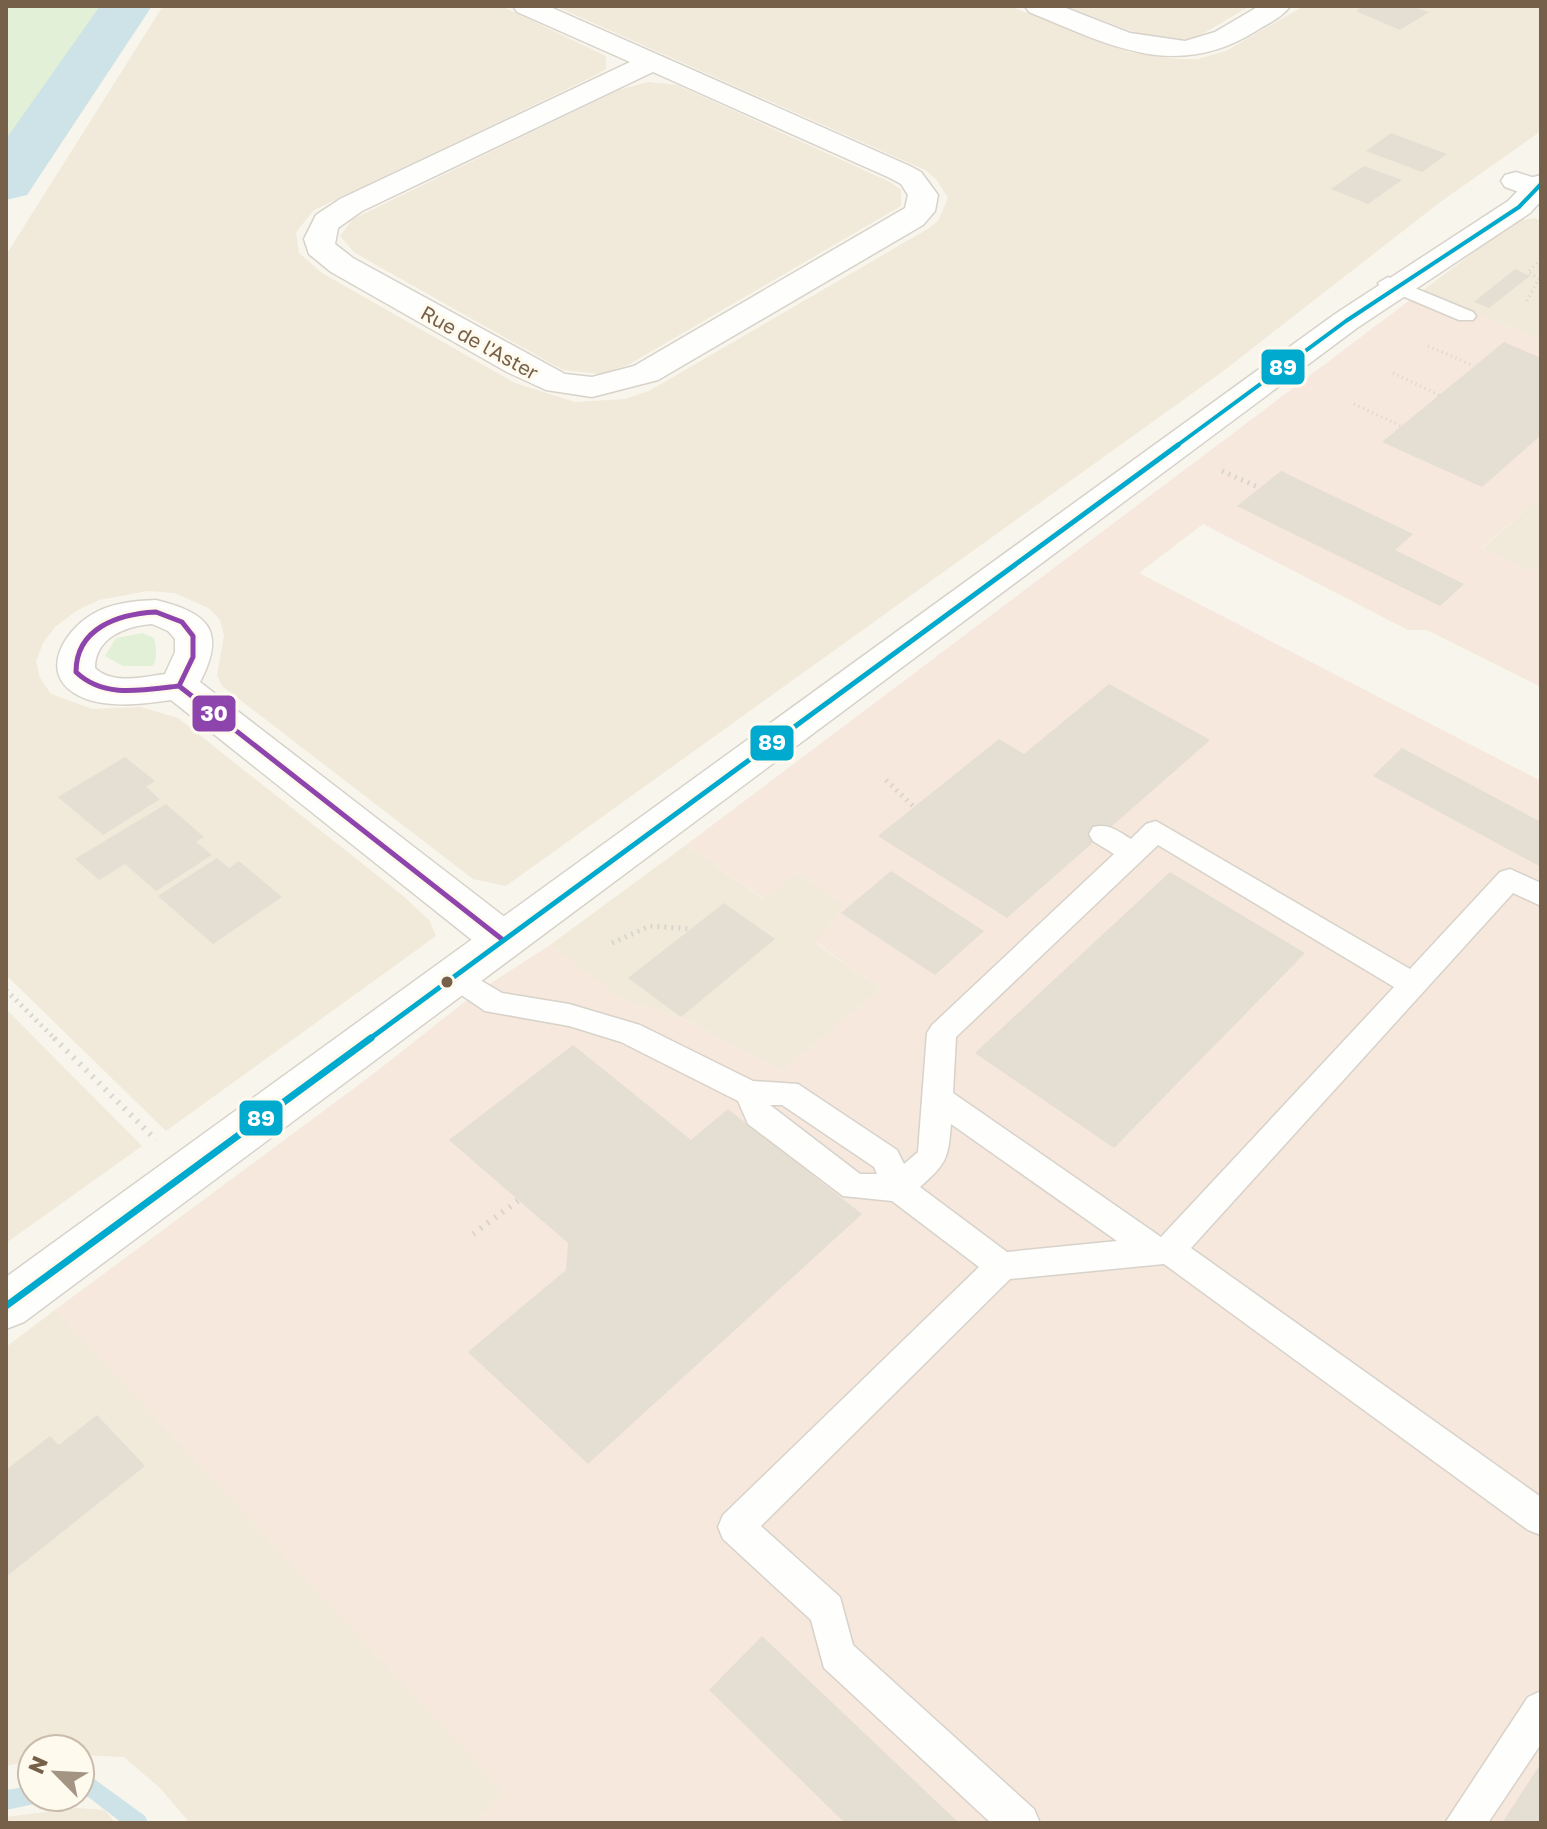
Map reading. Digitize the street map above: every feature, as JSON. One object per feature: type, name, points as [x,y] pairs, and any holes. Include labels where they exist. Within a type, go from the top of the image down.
[{"type":"street","name":"Rue de l'Aster","points":[[526,6],[653,62],[900,172],[919,186],[923,195],[920,211],[646,373],[614,384],[592,387],[558,383],[529,370],[342,265],[320,247],[320,229],[344,209],[653,62]]},
{"type":"street","points":[[1038,6],[1135,43],[1176,49],[1205,46],[1277,6]]},
{"type":"street","points":[[6,1306],[1394,285],[1491,227],[1535,183]]},
{"type":"street","points":[[179,686],[503,940]]},
{"type":"lane","points":[[1394,285],[1466,316]]},
{"type":"lane","points":[[898,1188],[933,1157],[942,1033],[1156,831],[1414,985]]},
{"type":"lane","points":[[1103,834],[1133,853]]},
{"type":"lane","points":[[1020,1823],[837,1655],[827,1610],[736,1527],[1002,1266],[1163,1250],[1510,879],[1541,896]]},
{"type":"lane","points":[[455,976],[495,1003],[569,1015],[630,1033],[749,1093],[759,1115],[854,1187],[898,1188],[1002,1266]]},
{"type":"lane","points":[[938,1099],[1163,1250],[1541,1518]]},
{"type":"lane","points":[[1465,1823],[1541,1710]]},
{"type":"path","points":[[1527,301],[1539,279],[1528,272],[1541,259]]},
{"type":"path","points":[[1428,346],[1474,366]]},
{"type":"path","points":[[1393,373],[1439,395]]},
{"type":"path","points":[[1354,404],[1401,426]]},
{"type":"path","points":[[1222,471],[1260,488]]},
{"type":"path","points":[[886,780],[914,807]]},
{"type":"path","points":[[612,943],[636,928],[668,922],[691,929]]},
{"type":"path","points":[[6,990],[160,1143]]},
{"type":"path","points":[[473,1234],[519,1200]]},
{"type":"shaded area","points":[[163,6],[501,6],[606,56],[606,69],[596,75],[314,210],[296,232],[299,253],[322,273],[515,383],[575,402],[625,399],[649,391],[926,230],[938,221],[948,198],[936,179],[925,170],[555,6],[1009,6],[1128,52],[1198,59],[1226,51],[1304,6],[1541,6],[1541,131],[1439,203],[1222,372],[506,886],[473,879],[222,686],[217,675],[224,636],[220,620],[210,609],[175,593],[148,591],[99,600],[76,611],[55,627],[43,643],[36,661],[40,678],[51,694],[92,709],[141,707],[178,718],[402,895],[429,920],[436,936],[166,1131],[6,975],[6,255]]},
{"type":"shaded area","points":[[1066,6],[1250,6],[1197,37],[1173,41],[1147,37]]},
{"type":"shaded area","points":[[648,82],[677,85],[890,182],[901,190],[901,206],[628,365],[601,374],[563,370],[355,253],[340,236],[353,219],[619,90]]},
{"type":"shaded area","points":[[1534,218],[1541,221],[1541,340],[1422,291],[1516,221]]},
{"type":"shaded area","points":[[1422,291],[1541,340],[1541,496],[1483,547],[1541,575],[1541,687],[1427,630],[1408,630],[1203,524],[1139,573],[1541,781],[1541,1823],[475,1823],[504,1793],[55,1310],[372,1075],[477,992],[550,945],[621,999],[681,1017],[783,1070],[880,989],[815,942],[844,906],[799,873],[764,899],[686,845]]},
{"type":"shaded area","points":[[1541,496],[1541,575],[1483,548]]},
{"type":"shaded area","points":[[686,845],[763,899],[799,873],[844,906],[815,943],[880,989],[783,1070],[681,1017],[621,999],[550,945]]},
{"type":"shaded area","points":[[6,1009],[142,1146],[6,1243]]},
{"type":"shaded area","points":[[55,1310],[505,1793],[475,1823],[190,1823],[161,1789],[124,1757],[96,1756],[96,1733],[16,1733],[16,1764],[6,1766],[6,1347]]},
{"type":"shaded area","points":[[96,1809],[105,1810],[115,1823],[6,1823],[6,1817],[38,1813],[96,1813]]},
{"type":"green space","points":[[6,6],[107,6],[6,149]]},
{"type":"green space","points":[[143,633],[154,638],[156,657],[152,666],[123,666],[105,656],[116,638]]},
{"type":"building","points":[[1365,6],[1411,6],[1429,12],[1400,30],[1356,11]]},
{"type":"building","points":[[1391,133],[1447,154],[1422,172],[1366,151]]},
{"type":"building","points":[[1364,166],[1402,180],[1368,204],[1331,189]]},
{"type":"building","points":[[1515,269],[1530,276],[1489,308],[1474,302]]},
{"type":"building","points":[[1504,342],[1541,358],[1541,435],[1482,487],[1382,442]]},
{"type":"building","points":[[1281,471],[1413,534],[1395,550],[1464,584],[1440,606],[1237,506]]},
{"type":"building","points":[[1109,684],[1210,740],[1007,918],[878,836],[999,739],[1024,754]]},
{"type":"building","points":[[1402,748],[1541,822],[1541,867],[1373,776]]},
{"type":"building","points":[[125,757],[155,781],[146,787],[160,799],[103,835],[58,797]]},
{"type":"building","points":[[166,804],[204,837],[196,842],[212,855],[156,891],[125,864],[99,880],[75,859]]},
{"type":"building","points":[[217,858],[229,868],[239,861],[282,897],[213,944],[158,896]]},
{"type":"building","points":[[891,871],[984,931],[935,975],[841,913]]},
{"type":"building","points":[[1170,872],[1305,953],[1114,1148],[975,1053]]},
{"type":"building","points":[[724,903],[775,939],[681,1017],[628,978]]},
{"type":"building","points":[[573,1045],[691,1140],[728,1109],[862,1214],[588,1464],[468,1352],[566,1270],[568,1243],[449,1140]]},
{"type":"building","points":[[97,1415],[145,1466],[6,1577],[6,1470],[50,1436],[59,1445]]},
{"type":"building","points":[[762,1636],[959,1823],[845,1823],[709,1690]]},
{"type":"building","points":[[1541,1763],[1541,1823],[1502,1823]]},
{"type":"waterway","points":[[6,182],[126,6]]},
{"type":"waterway","points":[[96,1791],[138,1823]]},
{"type":"waterway","points":[[6,1800],[16,1798]]},
{"type":"transit line","name":"89","points":[[6,1306],[1346,321],[1519,207],[1541,184]]},
{"type":"transit line","name":"30","points":[[179,686],[193,657],[193,636],[182,622],[156,612],[129,613],[105,623],[87,638],[76,655],[76,672],[89,685],[118,691],[179,686],[503,940]]}]
